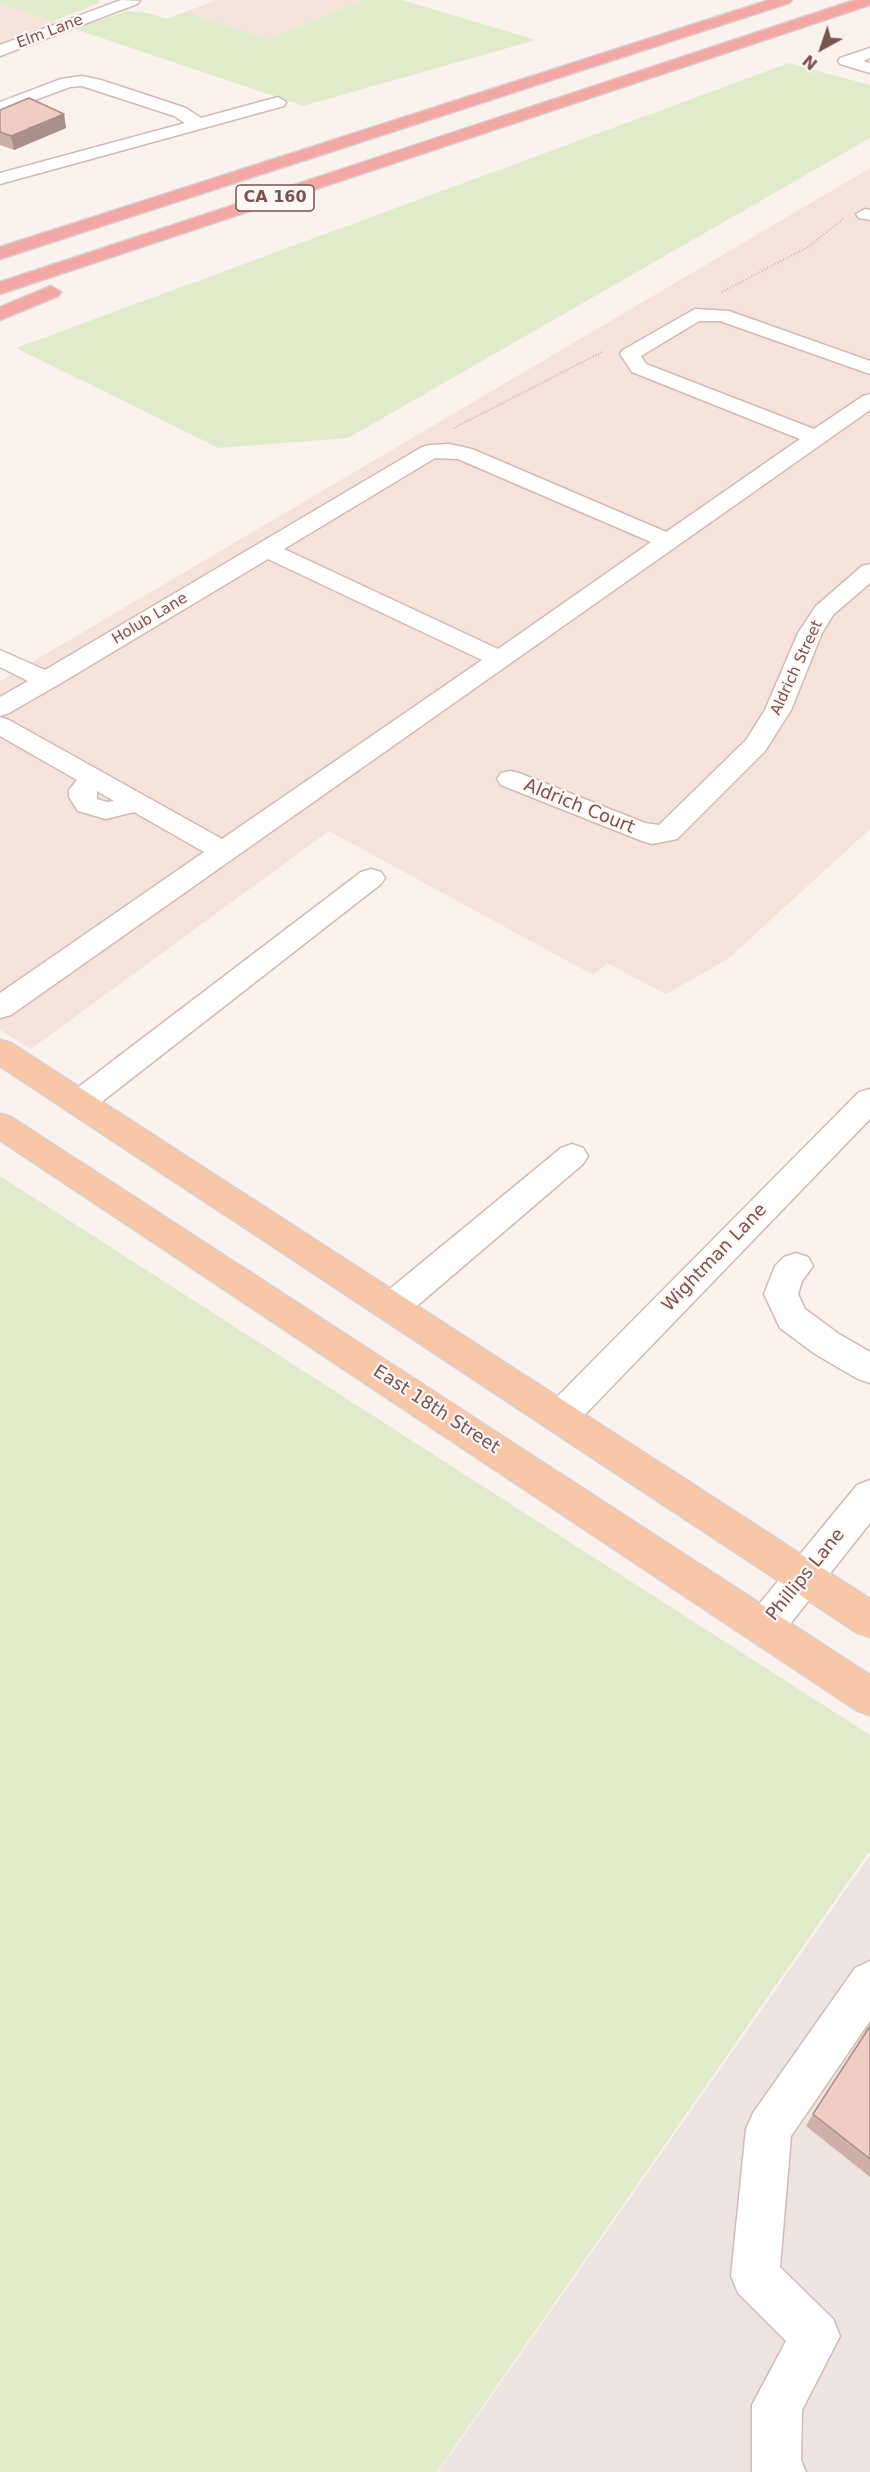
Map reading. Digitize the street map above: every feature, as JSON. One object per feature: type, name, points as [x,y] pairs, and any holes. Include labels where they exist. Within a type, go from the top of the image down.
[{"type":"highway","name":"CA 160","points":[[0,253],[784,0]]},
{"type":"highway","name":"CA 160","points":[[0,288],[870,0]]},
{"type":"highway","points":[[0,314],[92,275],[282,202],[485,135],[549,107]]},
{"type":"highway","points":[[0,234],[329,147]]},
{"type":"main road","points":[[0,1051],[870,1620]]},
{"type":"main road","name":"East 18th Street","points":[[0,1125],[870,1697]]},
{"type":"street","name":"Elm Lane","points":[[0,51],[132,1],[128,0]]},
{"type":"street","points":[[870,53],[846,61],[870,68]]},
{"type":"street","points":[[1,107],[67,82],[82,81],[95,83],[180,112],[198,124]]},
{"type":"street","points":[[0,179],[278,102]]},
{"type":"street","points":[[817,438],[639,368],[630,354],[695,315],[722,315],[870,368]]},
{"type":"street","points":[[0,1008],[870,400]]},
{"type":"street","name":"Holub Lane","points":[[0,708],[430,452],[449,451],[464,454],[669,542]]},
{"type":"street","points":[[266,549],[500,659]]},
{"type":"street","name":"Aldrich Street","points":[[756,745],[778,710],[810,633],[824,611],[870,571]]},
{"type":"street","points":[[0,657],[47,681]]},
{"type":"street","points":[[0,725],[94,779],[82,790],[82,796],[95,809],[117,810],[135,802],[222,851]]},
{"type":"street","name":"Aldrich Court","points":[[510,779],[635,830],[652,834],[667,833],[756,745]]},
{"type":"street","points":[[79,1103],[371,878]]},
{"type":"street","name":"Wightman Lane","points":[[560,1417],[870,1100]]},
{"type":"street","points":[[392,1307],[572,1156]]},
{"type":"street","points":[[796,1266],[787,1275],[781,1294],[792,1318],[826,1344],[870,1369]]},
{"type":"street","name":"Phillips Lane","points":[[765,1626],[870,1496]]},
{"type":"street","points":[[781,2472],[776,2468],[777,2405],[816,2336],[755,2276],[769,2129],[870,1983]]},
{"type":"shaded area","points":[[217,0],[364,0],[269,39],[185,12]]},
{"type":"shaded area","points":[[0,4],[53,21],[58,23],[0,45]]},
{"type":"shaded area","points":[[870,168],[870,829],[728,959],[666,994],[607,963],[593,975],[329,831],[31,1049],[0,1030],[0,681]]},
{"type":"shaded area","points":[[870,1855],[870,2472],[438,2472]]},
{"type":"green space","points":[[0,0],[97,0],[99,3],[53,21],[0,4]]},
{"type":"green space","points":[[364,0],[402,0],[536,40],[303,106],[75,29],[127,11],[148,13],[168,19],[185,12],[269,39]]},
{"type":"green space","points":[[789,63],[870,85],[870,138],[348,438],[219,448],[16,348]]},
{"type":"green space","points":[[0,1176],[870,1735],[870,1850],[437,2472],[0,2472]]},
{"type":"building","points":[[29,98],[64,114],[11,136],[0,132],[0,110]]},
{"type":"building","points":[[870,2026],[870,2159],[813,2114]]}]
